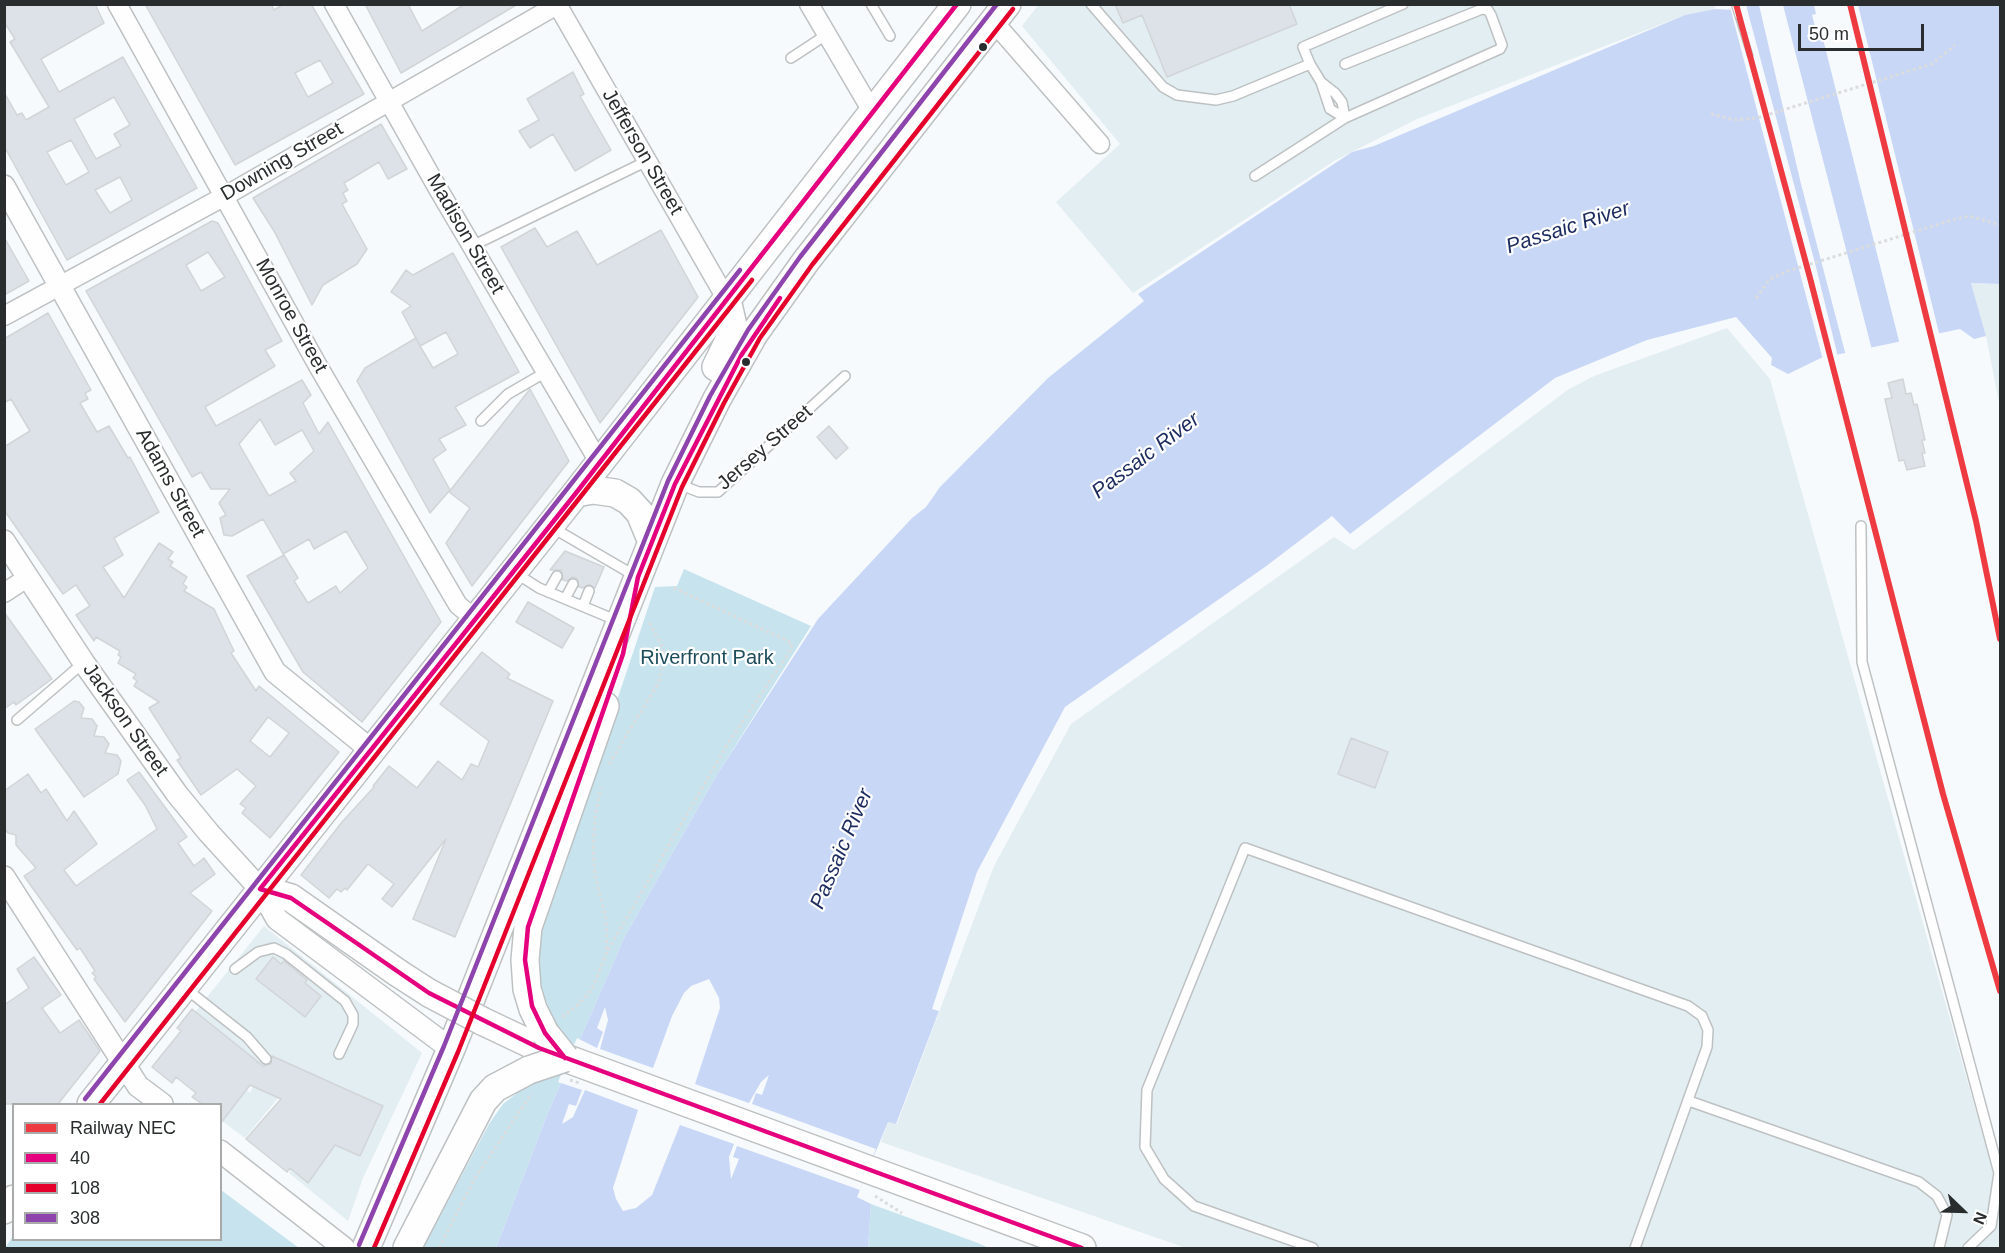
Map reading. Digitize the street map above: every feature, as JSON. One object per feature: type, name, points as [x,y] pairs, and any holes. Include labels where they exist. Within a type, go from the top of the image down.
[{"type":"main road","points":[[92,1103],[548,525],[576,493],[957,4]]},
{"type":"main road","points":[[366,1248],[451,1048],[675,484],[717,399],[754,334],[806,261],[1000,13]]},
{"type":"main road","points":[[675,484],[689,421],[734,330],[727,300]]},
{"type":"main road","points":[[576,493],[592,490],[615,493],[629,501],[640,513],[652,542]]},
{"type":"main road","points":[[542,1052],[527,989],[525,960],[528,927],[623,654],[638,577]]},
{"type":"main road","points":[[260,889],[291,898],[429,993],[542,1052],[565,1058],[1082,1248]]},
{"type":"main road","points":[[407,1248],[483,1101],[495,1088],[542,1052]]},
{"type":"street","name":"Monroe Street","points":[[117,4],[324,376],[458,605],[475,619]]},
{"type":"street","name":"Madison Street","points":[[334,4],[387,101],[599,462]]},
{"type":"street","points":[[809,4],[873,113]]},
{"type":"street","name":"Downing Street","points":[[4,316],[225,196],[557,5]]},
{"type":"street","name":"Jefferson Street","points":[[557,5],[727,300]]},
{"type":"street","points":[[1000,13],[1100,144]]},
{"type":"street","name":"Adams Street","points":[[4,186],[275,672],[371,750]]},
{"type":"street","name":"Jackson Street","points":[[4,541],[84,663],[177,794],[260,889],[277,919],[451,1048]]},
{"type":"street","points":[[4,593],[27,578]]},
{"type":"street","points":[[4,877],[138,1086],[161,1103]]},
{"type":"street","points":[[222,1153],[345,1248]]},
{"type":"lane","points":[[871,4],[890,36]]},
{"type":"lane","points":[[1091,4],[1163,87],[1177,95],[1216,100],[1233,96],[1310,64]]},
{"type":"lane","points":[[1345,118],[1342,102],[1321,82],[1303,47],[1403,4]]},
{"type":"lane","points":[[1255,176],[1345,118],[1500,49],[1502,45],[1491,15],[1488,10],[1482,9],[1345,64]]},
{"type":"lane","points":[[791,58],[826,35]]},
{"type":"lane","points":[[472,246],[647,161]]},
{"type":"lane","points":[[481,421],[508,394],[546,372]]},
{"type":"lane","name":"Jersey Street","points":[[675,484],[699,492],[718,492],[845,376]]},
{"type":"lane","points":[[548,525],[587,554],[638,577]]},
{"type":"lane","points":[[1861,526],[1862,662],[1999,1173],[1991,1226],[1968,1248]]},
{"type":"lane","points":[[570,553],[575,543]]},
{"type":"lane","points":[[512,571],[548,592],[620,621]]},
{"type":"lane","points":[[548,592],[557,576]]},
{"type":"lane","points":[[565,599],[573,584]]},
{"type":"lane","points":[[583,606],[589,591]]},
{"type":"lane","points":[[17,720],[84,663]]},
{"type":"lane","points":[[1313,1248],[1194,1206],[1164,1179],[1145,1147],[1147,1090],[1245,848],[1688,1006],[1702,1016],[1708,1030],[1707,1047],[1635,1248]]},
{"type":"lane","points":[[235,969],[258,952],[274,948],[286,954],[345,1001],[353,1016],[353,1024],[339,1054]]},
{"type":"lane","points":[[183,986],[247,1037],[266,1059]]},
{"type":"lane","points":[[1689,1101],[1919,1182],[1937,1196],[1947,1215],[1939,1248]]},
{"type":"path","points":[[1711,114],[1734,120],[1757,118],[1932,64],[1955,45]]},
{"type":"path","points":[[1756,298],[1770,279],[1788,270],[1969,216],[1998,224]]},
{"type":"path","points":[[439,1248],[561,1018],[579,1004],[592,989],[607,952],[727,745],[790,651],[792,643],[672,587]]},
{"type":"path","points":[[609,764],[658,682],[663,661],[663,648],[649,622]]},
{"type":"path","points":[[601,787],[595,817],[593,849],[595,875],[607,928],[607,952]]},
{"type":"shaded area","points":[[1039,4],[1714,4],[1715,9],[1685,15],[1417,119],[1334,161],[1133,293],[1056,202],[1120,144],[1022,26]]},
{"type":"shaded area","points":[[1971,283],[2000,284],[2000,408],[1986,336]]},
{"type":"shaded area","points":[[1727,328],[1770,379],[2000,1197],[2000,1248],[1186,1248],[881,1142],[888,1122],[897,1124],[994,866],[1071,724],[1334,537],[1354,550],[1569,389],[1594,376]]},
{"type":"shaded area","points":[[264,926],[422,1053],[363,1178],[348,1221],[289,1173],[308,1142],[308,1111],[278,1098],[245,1138],[222,1121],[247,1090],[250,1093],[263,1066],[195,1012]]},
{"type":"green space","name":"Riverfront Park","points":[[684,569],[811,626],[718,773],[625,936],[547,1115],[496,1248],[423,1248],[489,1124],[503,1104],[525,1087],[552,1014],[541,990],[538,961],[545,915],[655,587],[677,586]]},
{"type":"green space","points":[[222,1191],[299,1248],[5,1248],[12,1238],[12,1241],[222,1241]]},
{"type":"green space","points":[[871,1204],[978,1243],[989,1248],[868,1248]]},
{"type":"water","name":"Passaic River","points":[[1755,4],[2000,5],[2000,284],[1971,283],[1986,336],[1974,339],[1960,329],[1821,358],[1788,374],[1771,365],[1772,358],[1736,317],[1647,340],[1555,378],[1350,534],[1332,516],[1265,567],[1065,707],[977,872],[932,1009],[939,1011],[896,1124],[888,1122],[857,1197],[871,1204],[868,1248],[496,1248],[547,1115],[625,936],[718,773],[818,619],[912,518],[926,507],[940,487],[1048,378],[1144,301],[1138,294],[1352,152],[1374,146],[1685,15],[1715,9],[1733,10]]},
{"type":"pier","points":[[1746,5],[1838,357],[1823,360],[1730,7]]},
{"type":"pier","points":[[1759,5],[1783,5],[1872,350],[1846,356],[1801,184]]},
{"type":"pier","points":[[1814,5],[1858,5],[1940,337],[1900,345],[1823,39],[1816,30],[1812,15],[1816,14]]},
{"type":"pier","points":[[709,979],[719,998],[720,1008],[695,1084],[749,1103],[761,1082],[769,1075],[762,1095],[756,1093],[752,1104],[876,1149],[860,1190],[737,1146],[733,1157],[739,1159],[731,1179],[729,1157],[734,1144],[680,1125],[652,1195],[636,1208],[623,1211],[613,1188],[638,1110],[585,1090],[573,1117],[562,1124],[569,1104],[576,1106],[582,1090],[558,1082],[577,1038],[597,1048],[603,1032],[597,1028],[605,1007],[608,1020],[600,1049],[653,1068],[672,1016],[684,993],[691,986]]},
{"type":"building","points":[[4,4],[95,4],[104,23],[41,59],[59,92],[123,57],[197,188],[67,260],[4,146],[4,92],[17,115],[22,113],[26,120],[49,107],[10,42],[15,39],[4,22]],"holes":[[[114,97],[130,125],[114,134],[121,146],[96,159],[74,119]],[[71,140],[89,172],[66,185],[47,152]],[[120,177],[132,200],[110,213],[95,190]]]},
{"type":"building","points":[[145,4],[271,4],[274,10],[284,4],[311,4],[364,94],[235,165]],"holes":[[[320,60],[333,83],[308,97],[295,73]]]},
{"type":"building","points":[[365,4],[408,4],[422,31],[465,4],[518,4],[401,73]]},
{"type":"building","points":[[1115,4],[1289,4],[1297,24],[1167,77],[1142,15],[1123,23]]},
{"type":"building","points":[[573,72],[584,94],[580,96],[611,150],[575,171],[553,134],[530,148],[519,131],[539,120],[527,99]]},
{"type":"building","points":[[381,124],[407,169],[388,179],[379,162],[344,183],[348,190],[343,193],[347,201],[342,204],[367,249],[357,264],[323,285],[312,305],[274,231],[253,198]]},
{"type":"building","points":[[212,221],[218,223],[282,341],[265,350],[275,366],[205,407],[216,426],[302,380],[311,395],[303,403],[319,434],[328,422],[441,622],[362,722],[303,672],[247,576],[284,555],[298,578],[294,581],[308,603],[336,586],[340,593],[368,568],[346,531],[314,549],[309,539],[283,554],[263,519],[232,536],[224,535],[220,518],[226,515],[219,503],[230,489],[211,489],[201,472],[192,477],[86,291]],"holes":[[[208,252],[225,277],[201,291],[186,265]],[[260,419],[275,445],[302,430],[314,451],[290,473],[296,481],[269,496],[239,444]]]},
{"type":"building","points":[[535,228],[547,247],[577,231],[597,265],[661,230],[698,297],[600,423],[501,247]]},
{"type":"building","points":[[4,237],[29,281],[4,295]]},
{"type":"building","points":[[453,253],[519,372],[455,407],[466,425],[439,439],[446,450],[433,459],[450,490],[430,513],[357,381],[365,368],[416,338],[402,312],[411,306],[391,292],[406,270],[413,275]],"holes":[[[446,332],[458,354],[433,368],[420,346]]]},
{"type":"building","points":[[48,313],[91,390],[85,393],[88,399],[80,403],[97,432],[109,426],[128,458],[130,457],[159,512],[114,538],[123,555],[103,567],[124,598],[159,543],[173,552],[168,559],[173,562],[170,566],[187,577],[183,584],[187,587],[184,591],[214,609],[234,651],[231,653],[256,691],[259,686],[339,752],[270,838],[242,813],[246,808],[240,804],[256,786],[237,769],[201,795],[177,760],[181,758],[149,708],[159,702],[134,686],[137,681],[133,678],[136,674],[118,663],[121,657],[118,655],[120,651],[96,637],[94,641],[76,615],[90,606],[76,585],[63,594],[4,510],[4,447],[30,431],[11,399],[4,403],[4,339]],"holes":[[[268,717],[289,733],[270,757],[250,741]]]},
{"type":"building","points":[[1903,379],[1906,394],[1911,393],[1914,405],[1917,404],[1925,440],[1922,440],[1925,453],[1922,453],[1925,466],[1907,470],[1904,460],[1899,461],[1885,399],[1892,398],[1888,383]]},
{"type":"building","points":[[530,389],[569,461],[472,586],[446,543],[470,508],[449,492]]},
{"type":"building","points":[[829,426],[848,448],[836,459],[817,437]]},
{"type":"building","points":[[565,551],[604,567],[595,588],[589,584],[583,588],[579,587],[577,578],[563,580],[561,570],[550,570]]},
{"type":"building","points":[[528,602],[574,628],[562,648],[516,622]]},
{"type":"building","points":[[4,612],[52,679],[16,705],[14,702],[4,709]]},
{"type":"building","points":[[482,652],[510,674],[507,678],[553,701],[455,937],[413,919],[446,839],[392,907],[382,899],[394,884],[368,864],[347,890],[345,888],[341,892],[337,889],[329,898],[301,875],[389,766],[417,788],[438,761],[462,780],[471,764],[478,767],[489,741],[440,704]]},
{"type":"building","points":[[74,701],[79,702],[84,708],[81,718],[92,719],[97,726],[94,736],[104,737],[109,744],[105,753],[117,755],[121,761],[118,774],[84,797],[35,729]]},
{"type":"building","points":[[1351,738],[1388,752],[1375,788],[1338,774]]},
{"type":"building","points":[[139,772],[187,837],[178,843],[194,866],[204,858],[215,874],[190,893],[212,911],[125,1022],[94,979],[96,977],[92,973],[95,971],[80,948],[77,950],[24,876],[36,868],[16,845],[16,835],[8,833],[4,828],[4,791],[28,774],[41,793],[46,789],[67,821],[74,811],[97,844],[64,870],[76,886],[157,829],[145,805],[127,780]]},
{"type":"building","points":[[34,957],[61,995],[42,1008],[60,1033],[79,1020],[100,1051],[59,1103],[4,1104],[4,1005],[29,988],[17,969]]},
{"type":"building","points":[[273,957],[281,964],[284,961],[307,980],[305,983],[321,996],[305,1017],[256,979]]},
{"type":"building","points":[[192,1009],[263,1066],[271,1064],[272,1056],[383,1106],[360,1156],[335,1145],[308,1183],[290,1168],[287,1172],[246,1139],[281,1099],[250,1085],[222,1121],[222,1103],[201,1103],[192,1097],[196,1093],[176,1077],[172,1083],[152,1067],[181,1031],[177,1028]]},
{"type":"railway","points":[[1734,4],[1750,55]]},
{"type":"rail line","name":"NEC","points":[[1736,4],[1810,278],[1943,794],[2000,991]]},
{"type":"rail line","name":"NEC","points":[[1850,4],[1976,521],[2000,639]]},
{"type":"transit line","name":"40","points":[[957,4],[576,493],[260,889],[291,898],[429,993],[539,1048],[1082,1248]]},
{"type":"transit line","name":"308","points":[[359,1245],[444,1046],[668,481],[710,396],[748,330],[800,257],[997,4]]},
{"type":"transit line","name":"108","points":[[374,1248],[458,1052],[682,487],[724,403],[760,338],[812,265],[1013,9]]},
{"type":"transit line","name":"308","points":[[85,1099],[740,270]]},
{"type":"transit line","name":"108","points":[[101,1103],[752,280]]},
{"type":"transit line","name":"40","points":[[565,1058],[545,1033],[532,1006],[525,960],[528,927],[623,654],[638,577],[675,484],[742,354],[780,298]]}]
